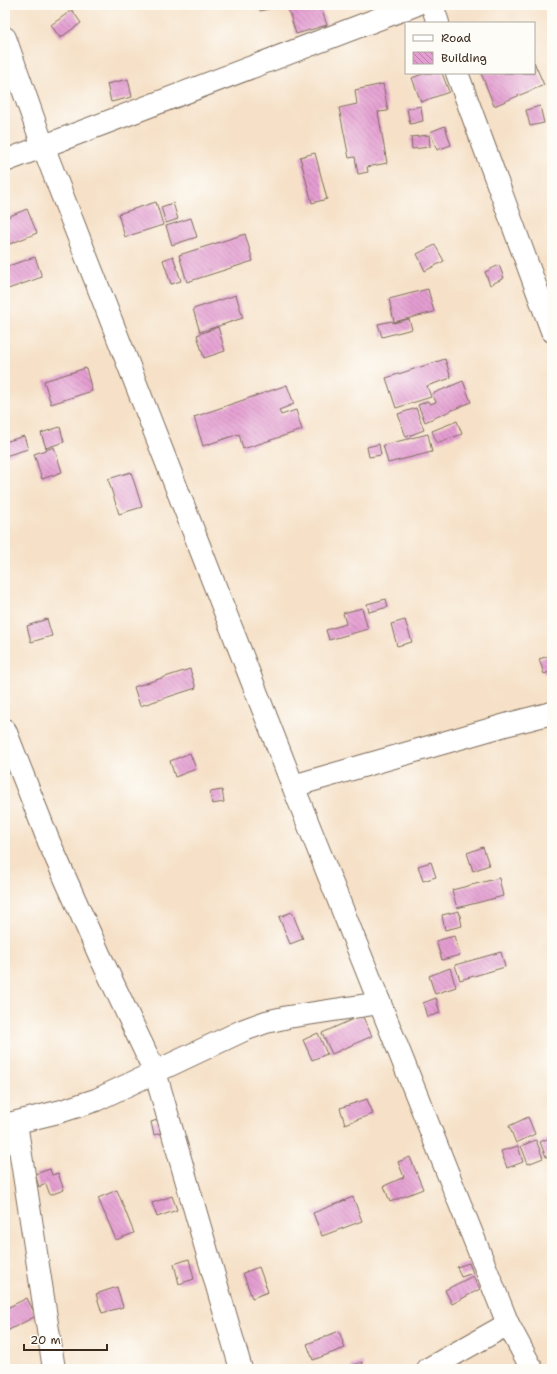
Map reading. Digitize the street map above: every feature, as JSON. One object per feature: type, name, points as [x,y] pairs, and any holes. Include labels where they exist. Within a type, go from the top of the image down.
[{"type":"street","points":[[5,161],[415,5]]},
{"type":"street","points":[[432,5],[438,22]]},
{"type":"street","points":[[5,38],[43,146],[293,786],[508,1324],[532,1369]]},
{"type":"street","points":[[457,74],[548,306],[552,331]]},
{"type":"street","points":[[293,786],[508,724],[552,713]]},
{"type":"street","points":[[5,730],[49,842],[99,954],[155,1072],[241,1369]]},
{"type":"street","points":[[54,1369],[11,1124],[62,1111],[96,1100],[244,1030],[266,1022],[288,1016],[380,1003]]},
{"type":"street","points":[[428,1369],[508,1324]]},
{"type":"building","points":[[259,5],[277,5],[277,7],[260,11]]},
{"type":"building","points":[[287,5],[320,5],[327,25],[296,34]]},
{"type":"building","points":[[72,10],[81,23],[60,38],[51,25]]},
{"type":"building","points":[[535,64],[544,85],[494,106],[481,74],[535,74]]},
{"type":"building","points":[[422,74],[442,74],[449,92],[421,102],[412,78]]},
{"type":"building","points":[[128,79],[132,97],[111,102],[107,84]]},
{"type":"building","points":[[383,84],[388,111],[378,112],[387,163],[367,167],[368,172],[358,174],[355,157],[349,158],[339,108],[357,104],[355,90]]},
{"type":"building","points":[[421,106],[423,121],[410,124],[407,109]]},
{"type":"building","points":[[540,106],[544,123],[530,126],[526,110]]},
{"type":"building","points":[[445,126],[451,145],[437,150],[430,132]]},
{"type":"building","points":[[429,135],[430,147],[412,149],[411,137]]},
{"type":"building","points":[[315,153],[327,199],[312,203],[300,157]]},
{"type":"building","points":[[156,202],[163,225],[125,237],[118,214]]},
{"type":"building","points":[[173,203],[178,219],[166,223],[161,207]]},
{"type":"building","points":[[27,209],[37,233],[10,244],[5,232],[5,218]]},
{"type":"building","points":[[191,218],[197,237],[172,245],[166,226]]},
{"type":"building","points":[[245,234],[253,261],[187,282],[179,255]]},
{"type":"building","points":[[435,245],[444,261],[425,271],[417,254]]},
{"type":"building","points":[[173,256],[181,281],[171,284],[163,260]]},
{"type":"building","points":[[35,257],[42,277],[8,289],[5,280],[5,267]]},
{"type":"building","points":[[499,265],[504,278],[490,285],[485,272]]},
{"type":"building","points":[[428,289],[434,312],[394,322],[389,299]]},
{"type":"building","points":[[236,295],[243,318],[200,332],[193,309]]},
{"type":"building","points":[[409,319],[412,329],[382,337],[378,324],[392,321],[393,323]]},
{"type":"building","points":[[218,327],[225,351],[204,358],[197,335]]},
{"type":"building","points":[[445,359],[451,378],[427,386],[431,397],[396,408],[386,378]]},
{"type":"building","points":[[86,368],[92,391],[51,404],[44,381]]},
{"type":"building","points":[[463,381],[471,402],[425,422],[418,405],[428,401],[430,404],[436,402],[432,394]]},
{"type":"building","points":[[287,385],[294,404],[279,410],[281,415],[296,410],[302,430],[243,449],[239,434],[203,446],[194,417]]},
{"type":"building","points":[[416,408],[424,430],[406,437],[398,414]]},
{"type":"building","points":[[457,421],[462,434],[437,443],[432,431]]},
{"type":"building","points":[[60,427],[64,442],[46,448],[41,433]]},
{"type":"building","points":[[428,434],[432,452],[388,463],[383,445]]},
{"type":"building","points":[[24,436],[28,449],[5,456],[5,442]]},
{"type":"building","points":[[379,444],[381,455],[369,457],[367,447]]},
{"type":"building","points":[[54,447],[62,472],[42,479],[34,454]]},
{"type":"building","points":[[131,472],[142,507],[119,514],[108,479]]},
{"type":"building","points":[[386,599],[388,607],[369,612],[367,604]]},
{"type":"building","points":[[362,608],[368,629],[329,640],[326,630],[346,624],[343,613]]},
{"type":"building","points":[[47,619],[52,636],[31,642],[27,626]]},
{"type":"building","points":[[405,620],[412,642],[397,646],[391,624]]},
{"type":"building","points":[[552,655],[552,671],[544,674],[539,659]]},
{"type":"building","points":[[190,669],[196,688],[140,706],[134,687]]},
{"type":"building","points":[[190,753],[196,769],[175,777],[170,761]]},
{"type":"building","points":[[222,790],[224,802],[212,804],[210,792]]},
{"type":"building","points":[[483,847],[489,865],[473,871],[467,853]]},
{"type":"building","points":[[431,862],[436,877],[423,881],[418,866]]},
{"type":"building","points":[[499,878],[503,896],[457,908],[452,890]]},
{"type":"building","points":[[459,911],[462,926],[445,930],[442,915]]},
{"type":"building","points":[[292,912],[303,939],[290,944],[279,917]]},
{"type":"building","points":[[454,936],[460,955],[442,960],[436,941]]},
{"type":"building","points":[[501,952],[505,967],[460,980],[455,965]]},
{"type":"building","points":[[450,968],[456,987],[435,994],[429,976]]},
{"type":"building","points":[[436,998],[440,1013],[427,1017],[423,1003]]},
{"type":"building","points":[[362,1015],[372,1036],[332,1054],[322,1033]]},
{"type":"building","points":[[318,1033],[327,1054],[312,1060],[303,1040]]},
{"type":"building","points":[[367,1099],[373,1114],[345,1124],[340,1108]]},
{"type":"building","points":[[528,1117],[535,1134],[516,1143],[509,1126]]},
{"type":"building","points":[[163,1118],[167,1131],[154,1135],[151,1122]]},
{"type":"building","points":[[552,1137],[552,1155],[546,1157],[540,1142]]},
{"type":"building","points":[[536,1140],[543,1158],[528,1164],[521,1146]]},
{"type":"building","points":[[518,1146],[523,1162],[507,1168],[501,1151]]},
{"type":"building","points":[[410,1157],[423,1189],[390,1202],[384,1186],[404,1177],[398,1162]]},
{"type":"building","points":[[50,1169],[52,1175],[58,1173],[64,1190],[50,1195],[46,1184],[39,1187],[35,1174]]},
{"type":"building","points":[[117,1190],[134,1233],[116,1240],[98,1198]]},
{"type":"building","points":[[172,1196],[177,1210],[157,1217],[152,1203]]},
{"type":"building","points":[[353,1197],[362,1221],[322,1236],[313,1213]]},
{"type":"building","points":[[189,1259],[194,1279],[179,1284],[174,1264]]},
{"type":"building","points":[[469,1263],[473,1273],[461,1277],[457,1267]]},
{"type":"building","points":[[259,1267],[268,1292],[252,1298],[243,1273]]},
{"type":"building","points":[[473,1276],[480,1289],[452,1304],[445,1290]]},
{"type":"building","points":[[117,1287],[123,1307],[102,1313],[96,1294]]},
{"type":"building","points":[[27,1298],[36,1316],[5,1332],[5,1309]]},
{"type":"building","points":[[339,1331],[345,1348],[313,1360],[307,1344]]},
{"type":"building","points":[[362,1362],[364,1369],[352,1369],[351,1366]]}]
